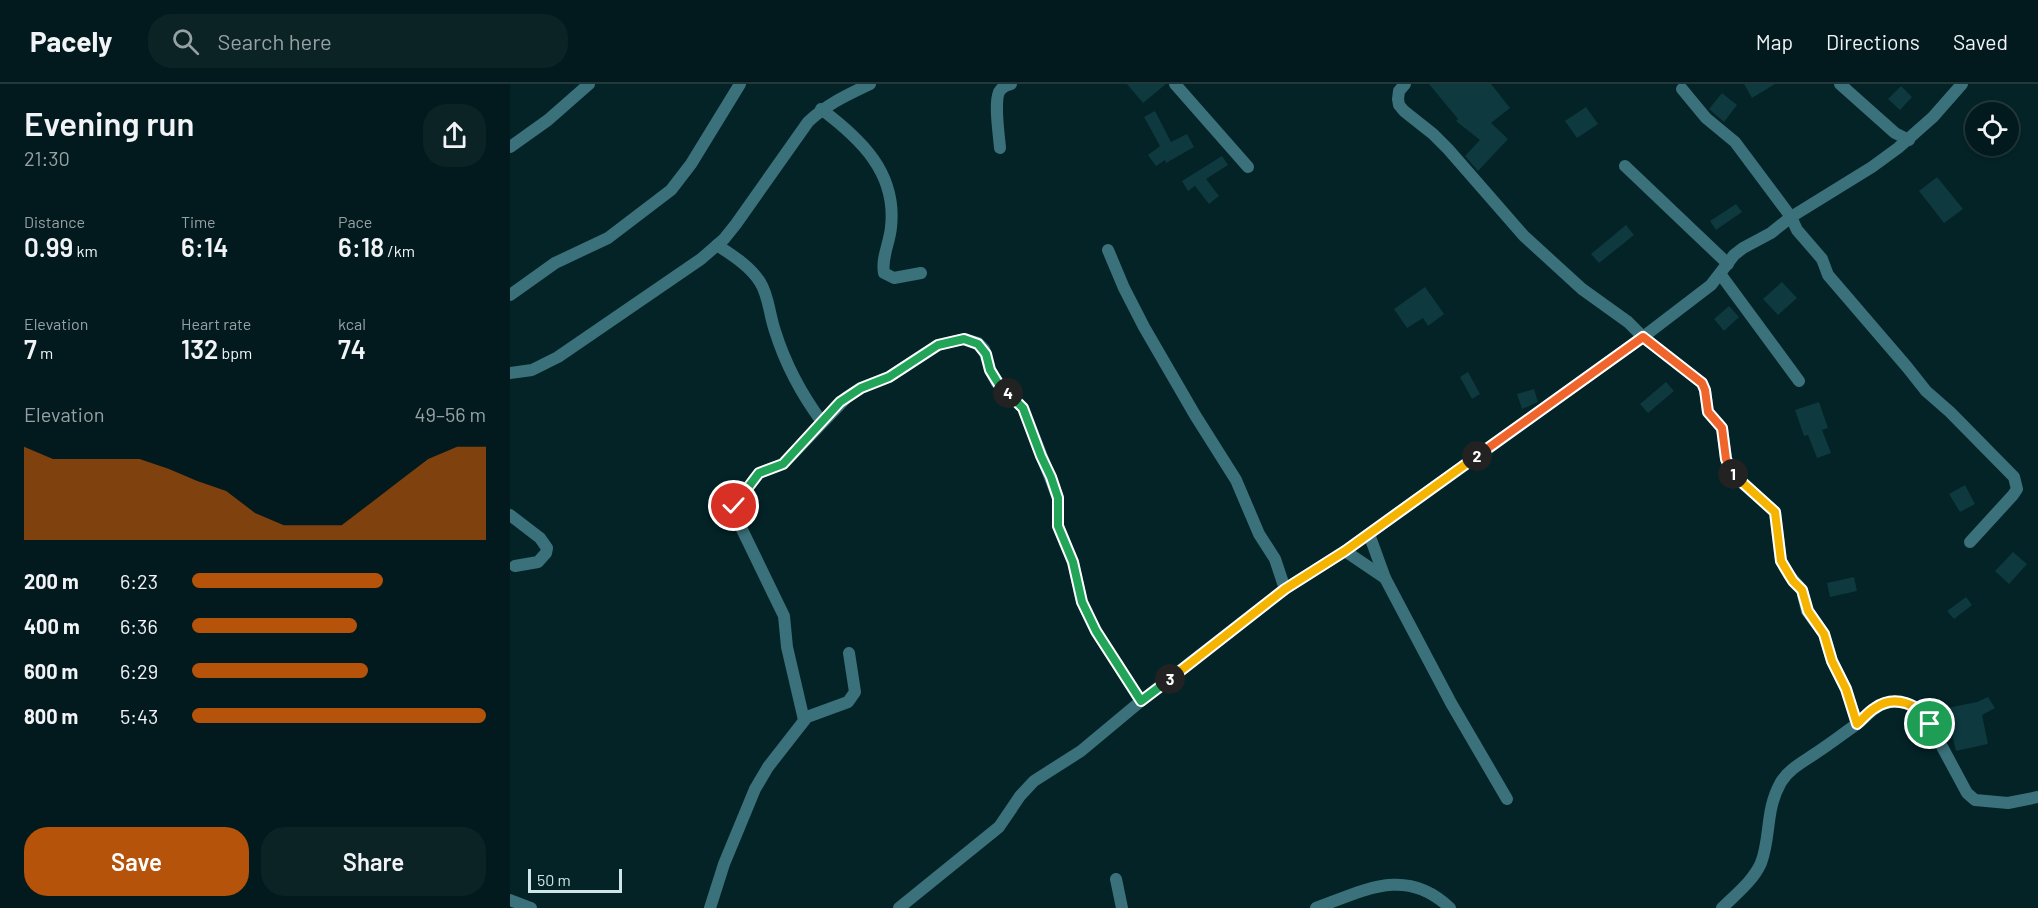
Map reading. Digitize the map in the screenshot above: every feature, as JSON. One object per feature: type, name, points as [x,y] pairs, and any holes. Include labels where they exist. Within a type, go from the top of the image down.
[{"type":"street","points":[[510,147],[548,120],[589,84]]},
{"type":"street","points":[[510,295],[555,263],[608,238],[671,190],[691,164],[740,84]]},
{"type":"street","points":[[511,376],[532,370],[558,357],[687,269],[717,245],[759,193],[795,138],[821,109],[836,99],[870,84]]},
{"type":"street","points":[[1000,148],[998,100],[1004,86],[1011,84]]},
{"type":"street","points":[[1175,84],[1248,167]]},
{"type":"street","points":[[1405,84],[1399,92],[1399,105],[1448,149],[1524,236],[1582,290],[1628,322],[1643,337],[1702,383],[1708,412],[1722,428],[1726,459],[1731,472],[1775,512],[1781,561],[1793,581],[1802,590],[1808,611],[1824,634],[1857,724]]},
{"type":"street","points":[[1840,84],[1895,133],[1909,140]]},
{"type":"street","points":[[898,908],[999,827],[1020,796],[1034,781],[1081,751],[1141,701],[1285,589],[1370,534],[1643,337],[1711,285],[1734,255],[1743,248],[1771,233],[1791,217],[1872,167],[1909,140],[1962,84]]},
{"type":"street","points":[[1682,89],[1706,118],[1735,142],[1791,217],[1797,230],[1822,259],[1828,275],[1917,381],[2014,477],[2017,489],[2013,495],[1970,542]]},
{"type":"street","points":[[821,109],[864,148],[885,179],[890,192],[891,229],[884,273],[894,278],[921,273]]},
{"type":"street","points":[[1895,133],[1898,148]]},
{"type":"street","points":[[1625,166],[1724,269],[1799,381]]},
{"type":"street","points":[[717,245],[750,269],[759,280],[768,300],[780,345],[800,388],[822,422]]},
{"type":"street","points":[[1108,250],[1124,288],[1149,335],[1236,480],[1259,534],[1275,560],[1285,589]]},
{"type":"street","points":[[804,720],[787,647],[784,616],[733,511],[736,502],[759,473],[783,464],[847,397],[861,388],[889,377],[938,345],[964,339],[978,344],[986,354],[990,370],[998,383],[1023,408],[1058,498],[1058,526],[1073,562],[1082,602],[1096,631],[1141,701]]},
{"type":"street","points":[[510,515],[540,538],[547,548],[546,553],[538,562],[515,566]]},
{"type":"street","points":[[1370,534],[1385,578],[1451,703],[1507,799]]},
{"type":"street","points":[[1345,551],[1385,578]]},
{"type":"street","points":[[710,908],[724,864],[760,778],[804,720],[811,714],[851,699],[855,692],[849,653]]},
{"type":"street","points":[[1722,908],[1748,884],[1760,865],[1770,807],[1786,775],[1883,704],[1899,702],[1913,705],[1925,715],[1971,798],[1980,802],[2008,802],[2038,797]]},
{"type":"street","points":[[1116,879],[1122,908]]},
{"type":"street","points":[[1316,908],[1358,893],[1399,884],[1424,889],[1450,908]]},
{"type":"street","points":[[510,900],[531,908]]},
{"type":"building","points":[[1127,84],[1166,84],[1143,103]]},
{"type":"building","points":[[1429,84],[1491,84],[1510,108],[1491,123],[1508,139],[1478,171],[1465,156],[1480,140],[1456,121],[1458,119]]},
{"type":"building","points":[[1744,84],[1775,84],[1752,98]]},
{"type":"building","points":[[1901,86],[1912,97],[1900,110],[1888,99]]},
{"type":"building","points":[[1722,93],[1737,105],[1724,122],[1709,109]]},
{"type":"building","points":[[1586,107],[1598,124],[1577,138],[1565,121]]},
{"type":"building","points":[[1155,111],[1171,142],[1187,134],[1194,147],[1156,166],[1148,155],[1160,146],[1144,117]]},
{"type":"building","points":[[1222,156],[1228,165],[1206,179],[1219,196],[1209,204],[1195,186],[1188,191],[1182,181]]},
{"type":"building","points":[[1937,177],[1963,209],[1944,223],[1919,191]]},
{"type":"building","points":[[1736,204],[1742,212],[1716,230],[1710,221]]},
{"type":"building","points":[[1626,225],[1634,235],[1599,263],[1591,254]]},
{"type":"building","points":[[1782,282],[1797,298],[1778,315],[1763,299]]},
{"type":"building","points":[[1425,287],[1444,314],[1428,326],[1423,318],[1407,328],[1394,309]]},
{"type":"building","points":[[1729,306],[1739,317],[1724,331],[1714,319]]},
{"type":"building","points":[[1468,372],[1480,394],[1472,399],[1460,377]]},
{"type":"building","points":[[1666,382],[1674,391],[1648,413],[1640,404]]},
{"type":"building","points":[[1534,389],[1538,402],[1522,409],[1517,394]]},
{"type":"building","points":[[1819,402],[1828,428],[1822,430],[1831,453],[1817,458],[1808,435],[1804,436],[1795,410]]},
{"type":"building","points":[[1965,485],[1975,504],[1960,512],[1949,494]]},
{"type":"building","points":[[2013,552],[2027,564],[2009,584],[1995,571]]},
{"type":"building","points":[[1854,577],[1857,591],[1830,597],[1827,583]]},
{"type":"building","points":[[1966,597],[1972,605],[1954,619],[1947,611]]},
{"type":"building","points":[[1988,697],[1995,708],[1982,715],[1988,744],[1956,751],[1951,731],[1947,732],[1942,709],[1977,702]]},
{"type":"route","points":[[734,506],[759,473],[783,464],[847,397],[861,388],[900,371],[938,345],[954,340],[972,341],[984,349],[990,370],[998,383],[1023,408],[1058,498],[1058,526],[1073,562],[1082,602],[1096,631],[1141,701],[1285,589],[1345,551],[1643,337],[1702,383],[1708,412],[1722,428],[1726,459],[1731,472],[1775,512],[1781,561],[1805,595],[1808,611],[1824,634],[1857,724],[1876,707],[1899,702],[1913,705],[1925,715],[1930,724]]}]
